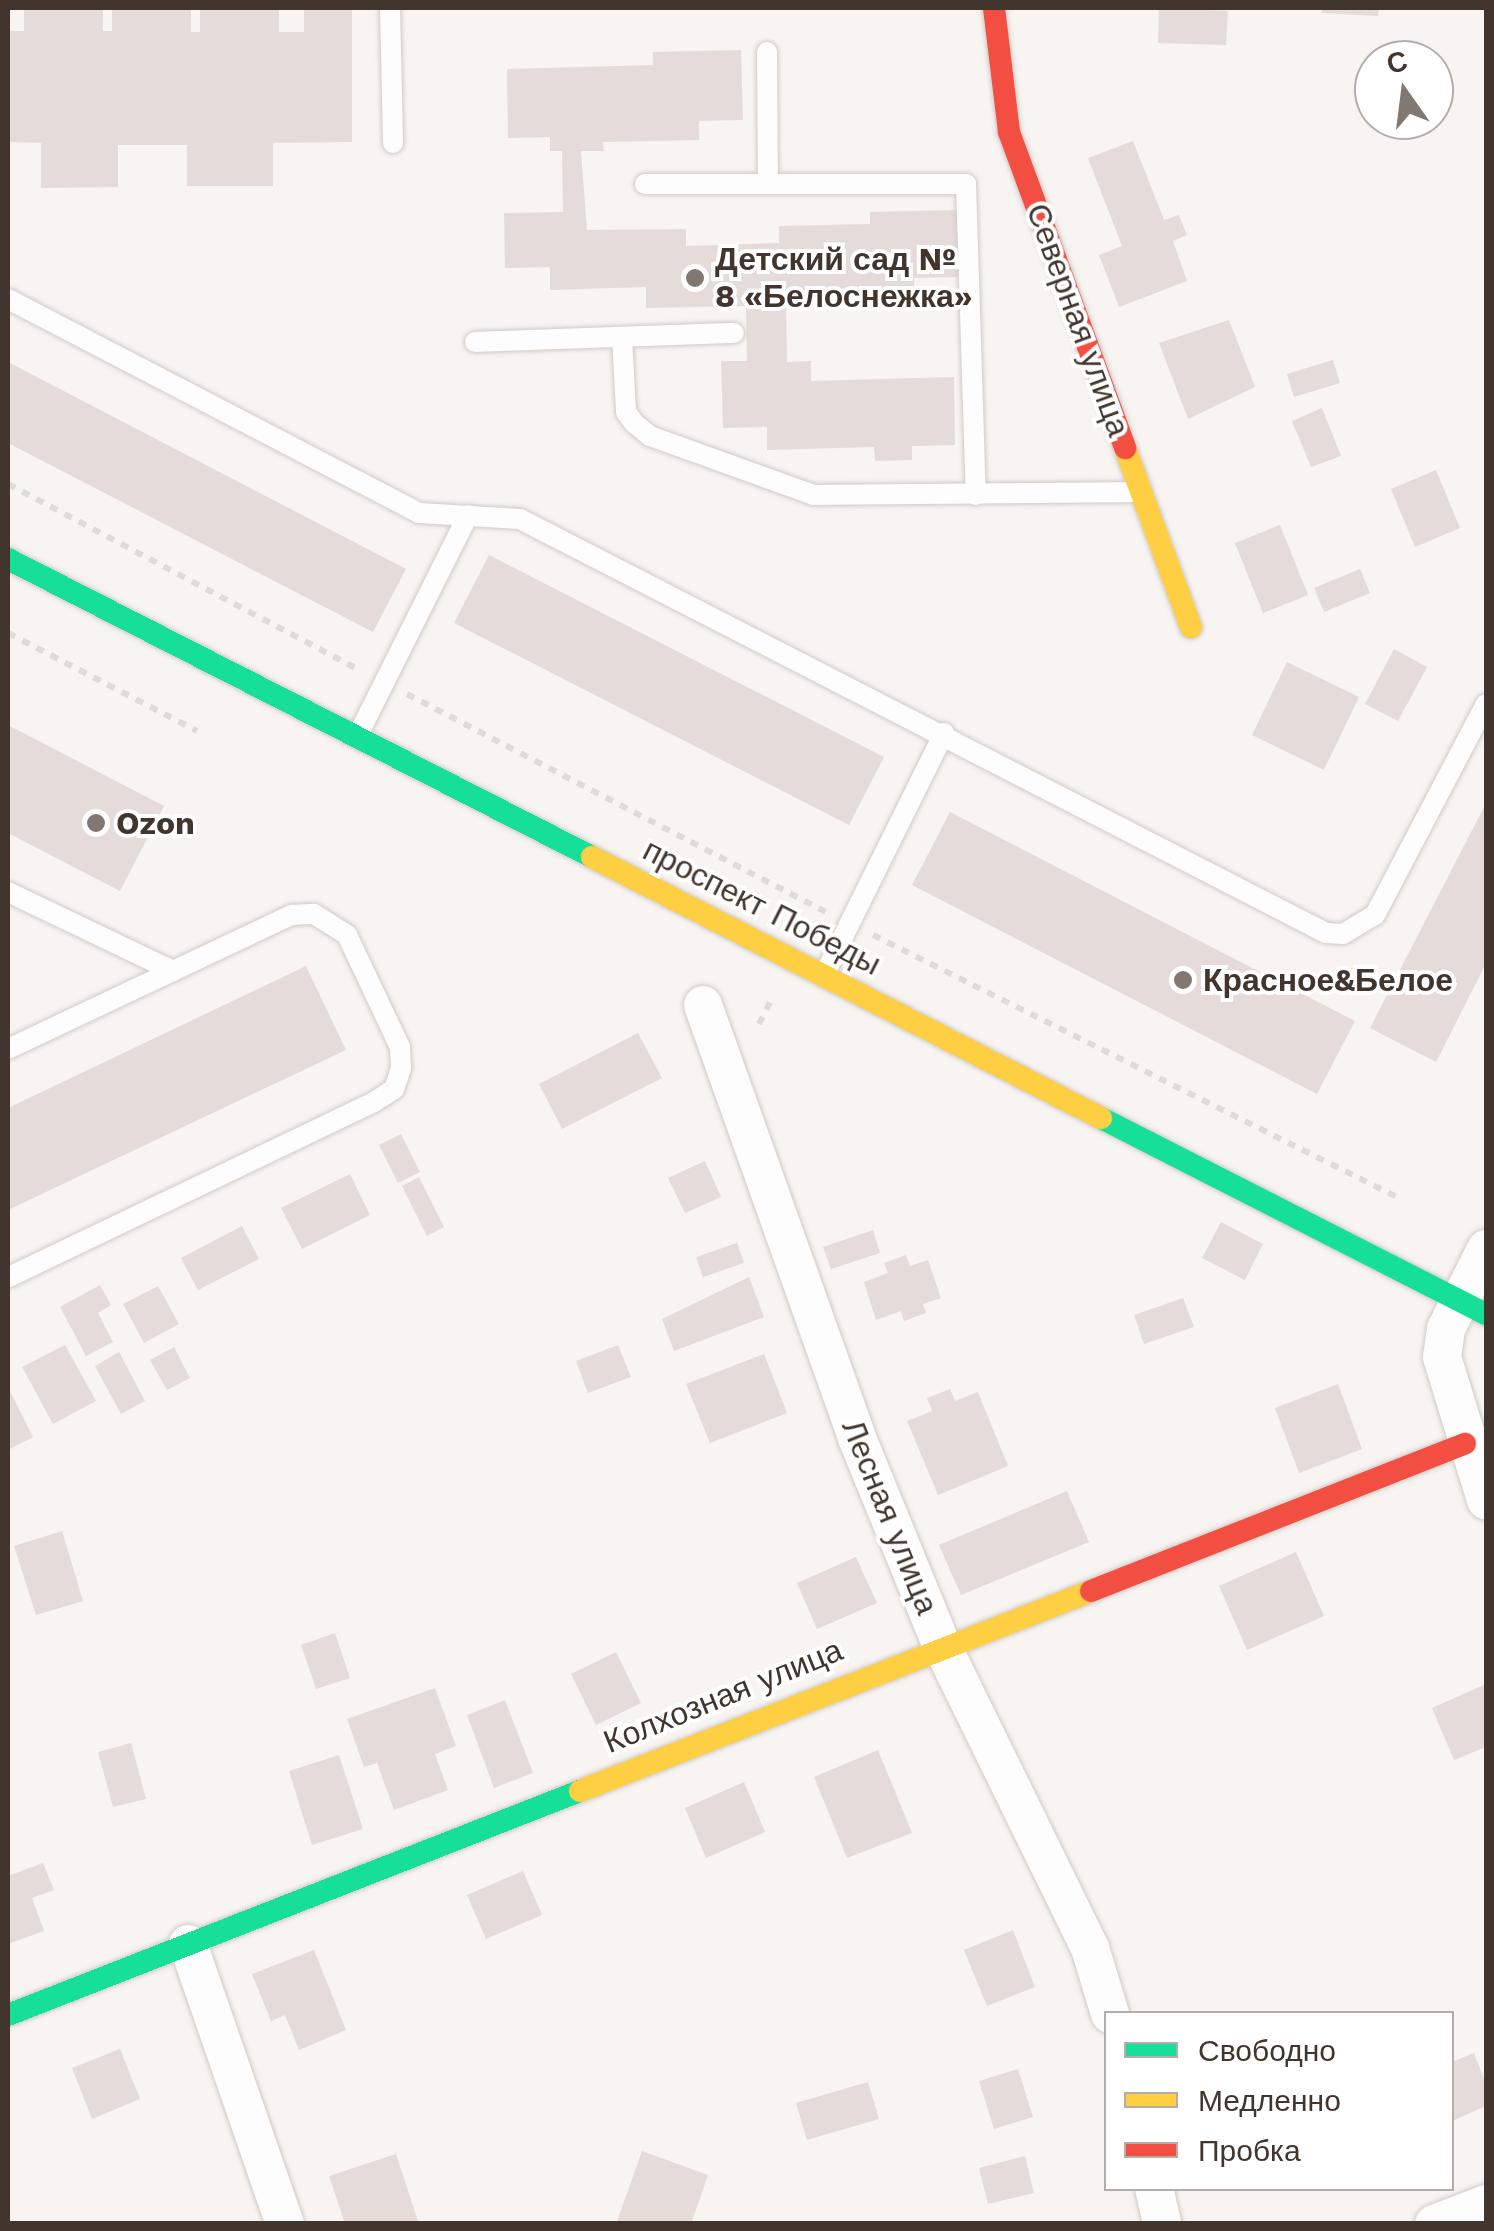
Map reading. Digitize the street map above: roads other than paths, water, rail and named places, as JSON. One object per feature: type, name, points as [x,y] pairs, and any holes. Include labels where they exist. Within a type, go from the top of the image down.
[{"type":"street","name":"Северная улица","points":[[994,8],[1009,132],[1191,627]]},
{"type":"street","name":"проспект Победы","points":[[8,559],[1473,1307]]},
{"type":"street","name":"Лесная улица","points":[[703,1005],[857,1438],[941,1644],[1090,1948],[1109,2011]]},
{"type":"street","points":[[1486,1248],[1473,1307],[1442,1357],[1465,1444],[1486,1500]]},
{"type":"street","name":"Колхозная улица","points":[[8,2015],[941,1644],[1465,1444]]},
{"type":"street","points":[[188,1944],[285,2224]]},
{"type":"street","points":[[1155,2191],[1162,2224]]},
{"type":"street","points":[[1435,2223],[1486,2204]]},
{"type":"lane","points":[[390,8],[393,143]]},
{"type":"lane","points":[[766,52],[768,182]]},
{"type":"lane","points":[[645,184],[966,184],[976,496]]},
{"type":"lane","points":[[8,299],[419,513],[520,519],[944,733],[1326,933],[1344,934],[1375,915],[1486,704]]},
{"type":"lane","points":[[475,342],[734,333]]},
{"type":"lane","points":[[622,337],[626,412],[650,436],[814,495],[1141,492]]},
{"type":"lane","points":[[356,739],[468,515]]},
{"type":"lane","points":[[824,975],[944,733]]},
{"type":"lane","points":[[8,892],[173,970]]},
{"type":"lane","points":[[8,1048],[292,915],[334,922],[400,1047],[394,1089],[8,1277]]},
{"type":"place","name":"Детский сад № 8 «Белоснежка»","points":[[695,278]]},
{"type":"place","name":"Ozon","points":[[96,823]]},
{"type":"place","name":"Красное&Белое","points":[[1183,980]]}]
